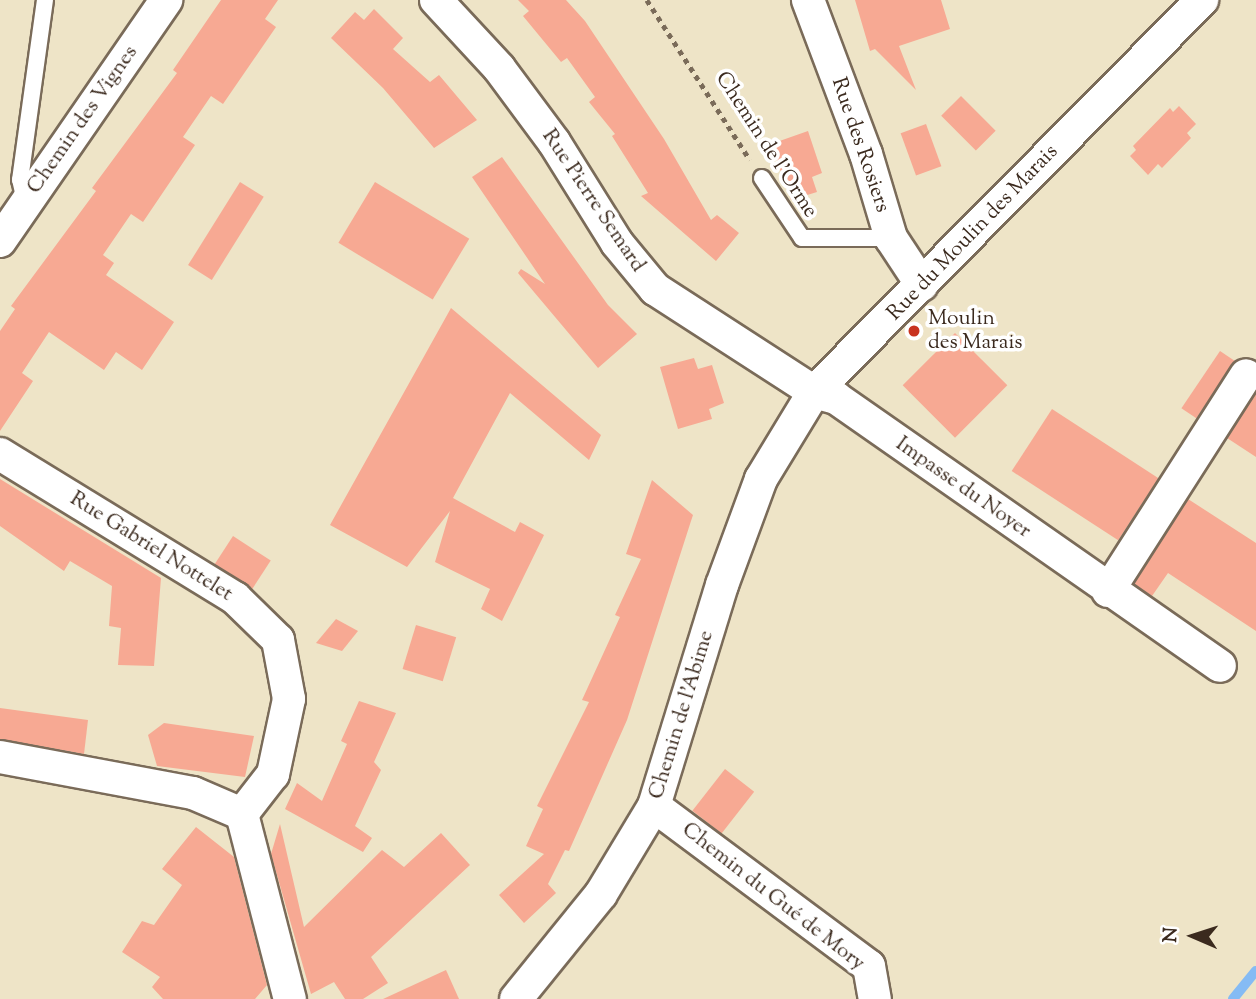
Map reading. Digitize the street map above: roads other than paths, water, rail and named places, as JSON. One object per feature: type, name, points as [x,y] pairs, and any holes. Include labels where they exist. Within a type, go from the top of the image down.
[{"type":"street","name":"Chemin des Vignes","points":[[0,241],[166,0]]},
{"type":"street","name":"Rue Pierre Semard","points":[[436,0],[499,68],[554,142],[617,243],[655,289],[814,392]]},
{"type":"street","name":"Rue des Rosiers","points":[[807,0],[866,155],[891,238],[922,285]]},
{"type":"street","name":"Rue du Moulin des Marais","points":[[761,480],[814,392],[1202,0]]},
{"type":"street","points":[[1108,591],[1246,375]]},
{"type":"street","name":"Impasse du Noyer","points":[[814,392],[836,398],[1108,591],[1220,666]]},
{"type":"street","name":"Rue Gabriel Nottelet","points":[[0,454],[235,598],[278,640],[289,699],[273,774],[242,814]]},
{"type":"street","name":"Chemin de l'Abime","points":[[516,999],[601,894],[654,806],[722,585],[761,480]]},
{"type":"street","points":[[0,757],[193,793],[242,814],[290,999]]},
{"type":"street","name":"Chemin du Gué de Mory","points":[[654,806],[869,966],[875,999]]},
{"type":"lane","points":[[26,203],[20,180],[45,0]]},
{"type":"lane","name":"Chemin de l'Orme","points":[[762,178],[802,239],[891,238]]},
{"type":"waterway","points":[[1233,999],[1256,971]]},
{"type":"place","name":"Moulin des Marais","points":[[914,331]]}]
